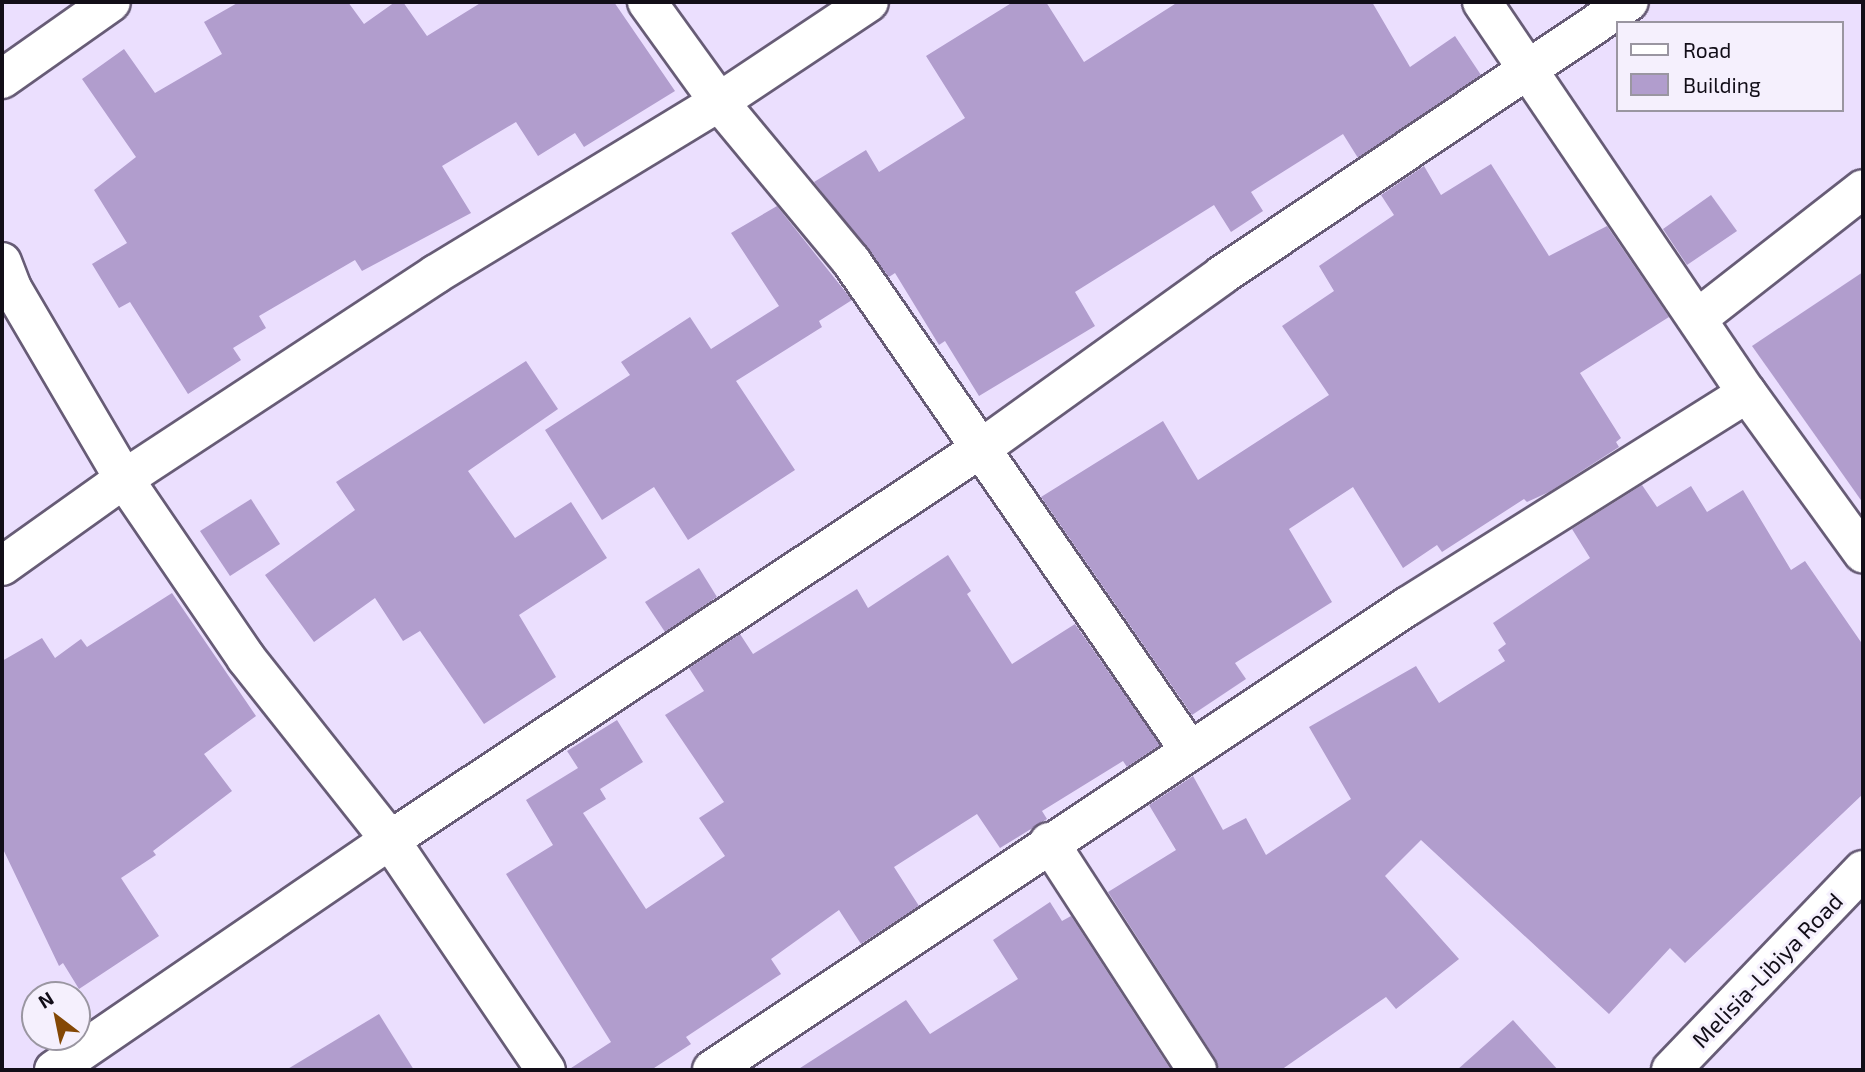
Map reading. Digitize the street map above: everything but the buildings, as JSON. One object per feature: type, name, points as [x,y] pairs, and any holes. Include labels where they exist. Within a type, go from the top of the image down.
[{"type":"street","points":[[14,70],[61,2]]},
{"type":"street","points":[[14,70],[111,2]]},
{"type":"street","points":[[647,2],[719,102],[851,261],[983,447],[1190,751]]},
{"type":"street","points":[[2,566],[124,479],[436,274],[719,102],[869,2]]},
{"type":"street","points":[[1482,2],[1698,318],[1746,393],[1863,553]]},
{"type":"street","points":[[54,1070],[390,840],[983,447],[1222,275],[1629,2]]},
{"type":"street","points":[[1698,318],[1863,189]]},
{"type":"street","points":[[2,262],[12,288],[124,479],[246,658],[390,840],[546,1070]]},
{"type":"street","points":[[712,1070],[1049,842],[1408,606],[1746,393]]},
{"type":"street","points":[[1049,842],[1197,1070]]},
{"type":"street","name":"Melisia-Libiya Road","points":[[1671,1070],[1863,870]]}]
